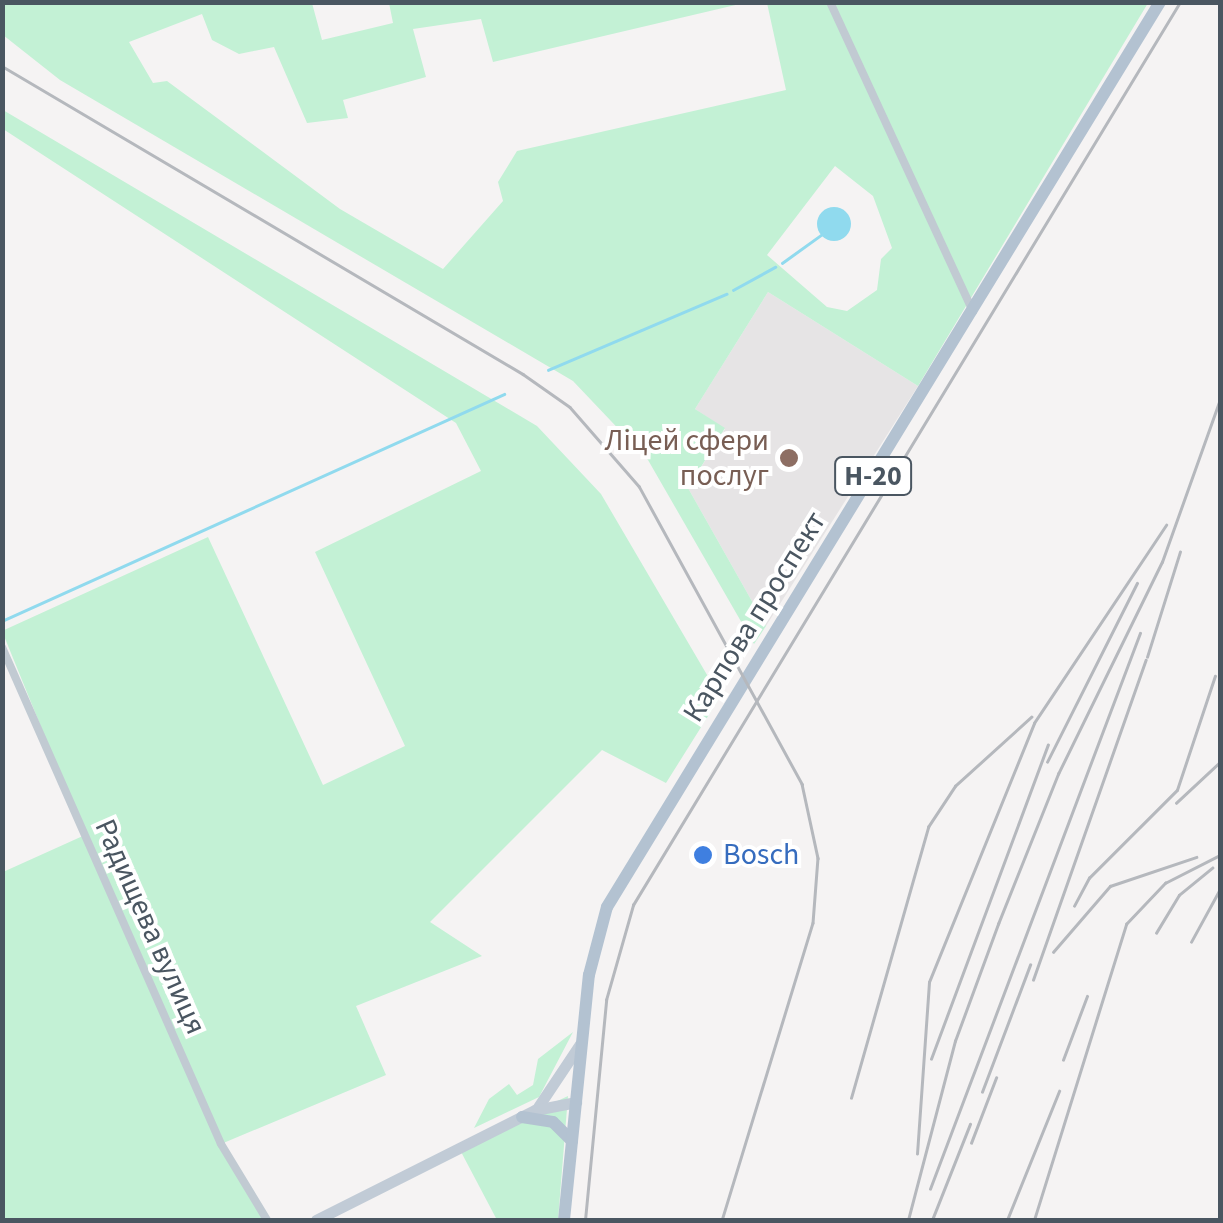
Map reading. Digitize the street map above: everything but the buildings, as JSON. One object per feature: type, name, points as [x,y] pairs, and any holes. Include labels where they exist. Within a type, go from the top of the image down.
[{"type":"main road","name":"Карпова проспект","points":[[564,1220],[594,944],[616,888],[974,314],[1160,2]]},
{"type":"main road","points":[[529,1113],[582,1040]]},
{"type":"main road","points":[[316,1220],[529,1113],[576,1102]]},
{"type":"main road","points":[[529,1113],[553,1122],[572,1140]]},
{"type":"street","points":[[830,2],[974,314]]},
{"type":"street","name":"Радищева вулиця","points":[[2,647],[221,1144],[267,1220]]},
{"type":"shaded area","name":"Ліцей сфери послуг","points":[[768,292],[918,386],[766,626],[688,488],[725,429],[695,409]]},
{"type":"green space","points":[[3,2],[312,3],[322,40],[393,23],[389,3],[744,3],[493,62],[481,19],[413,29],[426,77],[343,100],[348,118],[307,123],[274,47],[239,54],[212,40],[202,14],[129,42],[153,83],[167,81],[340,209],[443,269],[503,201],[498,182],[517,151],[786,90],[767,3],[1148,3],[918,386],[768,292],[695,409],[725,428],[688,488],[766,626],[754,644],[648,460],[573,381],[60,80],[3,35]],"holes":[[[835,166],[873,196],[892,248],[881,259],[877,290],[847,311],[827,307],[767,255]]]},
{"type":"green space","points":[[3,110],[537,426],[601,494],[720,697],[666,783],[602,750],[430,922],[482,956],[356,1006],[386,1075],[221,1144],[267,1220],[3,1220],[3,872],[85,835],[2,631],[208,537],[323,785],[405,746],[315,552],[481,471],[456,423],[3,129]]},
{"type":"green space","points":[[573,1032],[539,1097],[474,1128],[489,1099],[509,1084],[517,1095],[533,1085],[538,1059]]},
{"type":"green space","points":[[568,1096],[558,1220],[497,1220],[459,1148]]},
{"type":"water","points":[[834,207],[846,212],[851,224],[846,236],[834,241],[822,236],[817,224],[822,212]]},
{"type":"waterway","points":[[782,263],[821,235]]},
{"type":"waterway","points":[[733,290],[775,267]]},
{"type":"waterway","points":[[548,370],[726,294]]},
{"type":"waterway","points":[[2,621],[504,394]]},
{"type":"tram line","points":[[585,1220],[606,1000],[633,905],[1180,2]]},
{"type":"railway","points":[[2,66],[523,374],[570,407],[639,486],[802,784],[818,858],[813,923],[722,1220]]},
{"type":"railway","points":[[908,1220],[955,1041],[998,924],[1058,774],[1162,562],[1220,399]]},
{"type":"railway","points":[[917,1154],[929,982],[1034,723],[1166,525]]},
{"type":"railway","points":[[1147,657],[1180,552]]},
{"type":"railway","points":[[1047,762],[1137,583]]},
{"type":"railway","points":[[930,1189],[1140,633]]},
{"type":"railway","points":[[1033,980],[1146,660]]},
{"type":"railway","points":[[1074,906],[1089,878],[1177,790],[1215,676]]},
{"type":"railway","points":[[851,1098],[928,827],[955,786],[1031,717]]},
{"type":"railway","points":[[931,1059],[1048,745]]},
{"type":"railway","points":[[1176,803],[1220,762]]},
{"type":"railway","points":[[1034,1220],[1126,924],[1165,883],[1220,855]]},
{"type":"railway","points":[[1053,952],[1110,886],[1196,857]]},
{"type":"railway","points":[[1156,933],[1179,895],[1212,868]]},
{"type":"railway","points":[[1191,942],[1220,889]]},
{"type":"railway","points":[[982,1092],[1030,965]]},
{"type":"railway","points":[[1063,1060],[1087,996]]},
{"type":"railway","points":[[971,1143],[996,1078]]},
{"type":"railway","points":[[1007,1220],[1059,1091]]},
{"type":"railway","points":[[932,1220],[970,1124]]},
{"type":"place","name":"Ліцей сфери послуг","points":[[789,458]]},
{"type":"place","name":"Bosch","points":[[703,855]]}]
